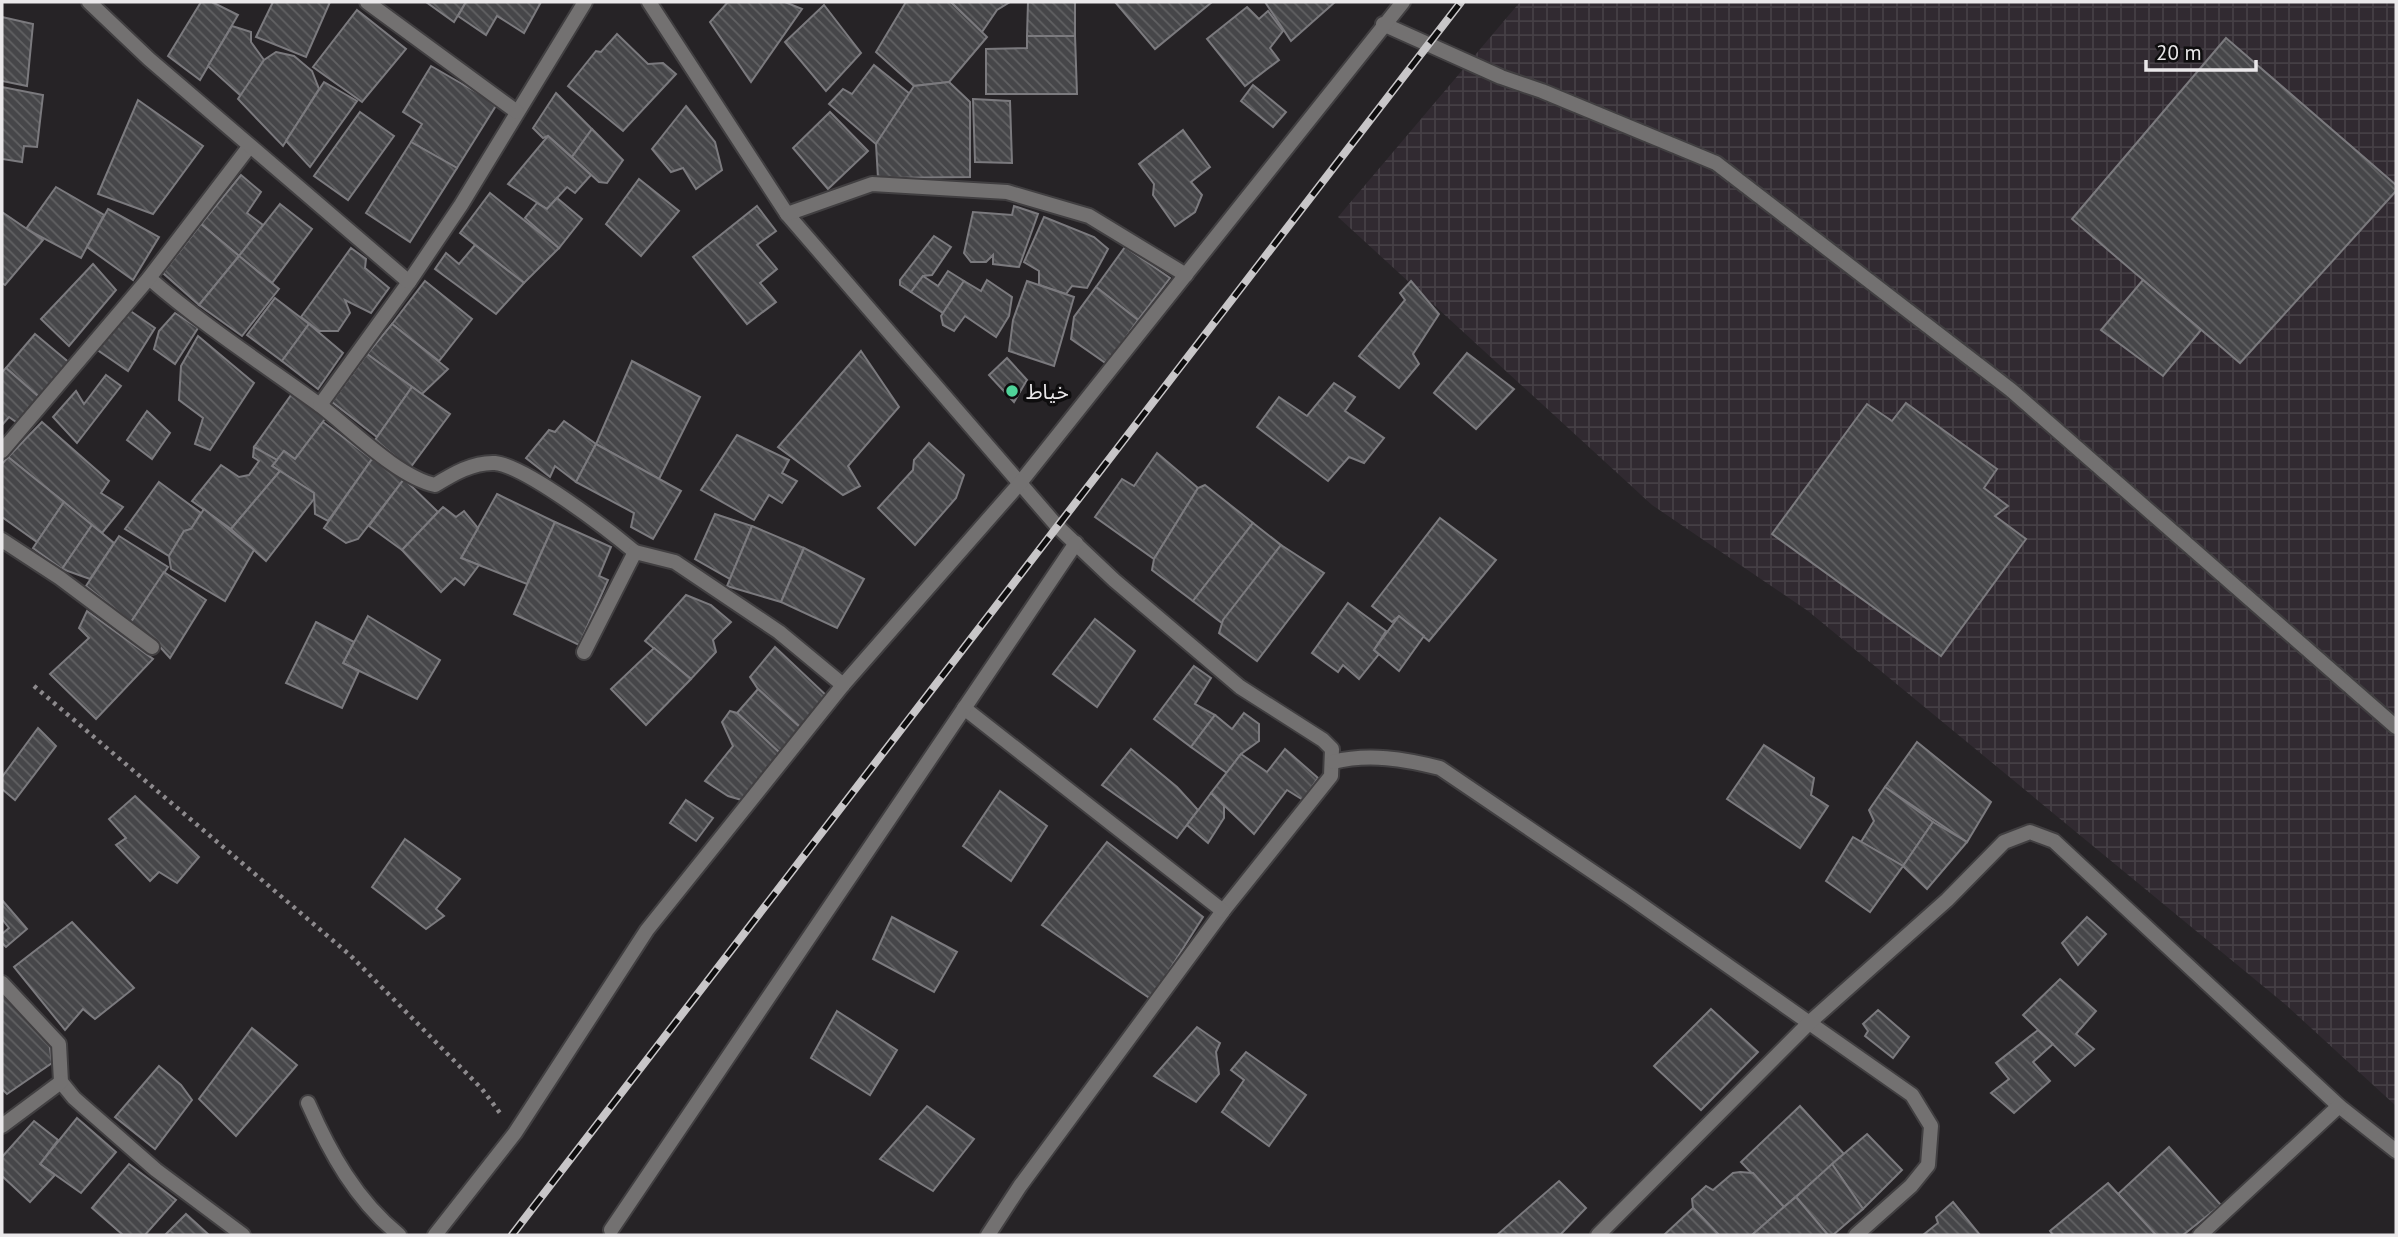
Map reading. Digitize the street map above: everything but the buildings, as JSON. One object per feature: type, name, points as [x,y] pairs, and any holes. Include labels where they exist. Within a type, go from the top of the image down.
[{"type":"street","points":[[89,2],[249,147],[410,282]]},
{"type":"street","points":[[367,2],[517,111]]},
{"type":"street","points":[[320,405],[410,282],[585,2]]},
{"type":"street","points":[[649,2],[787,214],[1057,526],[1114,579],[1240,687],[1323,740],[1332,749],[1331,776],[1223,911],[1020,1186],[988,1235]]},
{"type":"street","points":[[435,1235],[515,1133],[647,930],[844,685],[1020,483],[1403,2]]},
{"type":"street","points":[[1383,24],[1501,77],[1578,105],[1716,163],[2011,390],[2396,727]]},
{"type":"street","points":[[2,451],[149,278],[249,147]]},
{"type":"street","points":[[787,214],[872,184],[1006,192],[1089,216],[1186,275]]},
{"type":"street","points":[[149,278],[225,339],[320,405],[415,478],[435,485],[472,466],[495,463],[512,468],[598,521],[635,552],[675,562],[779,632],[844,685]]},
{"type":"street","points":[[2,540],[60,578],[152,647]]},
{"type":"street","points":[[611,1230],[1076,543]]},
{"type":"street","points":[[584,652],[635,552]]},
{"type":"street","points":[[964,708],[1223,911]]},
{"type":"street","points":[[1333,762],[1368,757],[1406,760],[1440,768],[1912,1095],[1931,1126],[1928,1165],[1911,1186],[1856,1235]]},
{"type":"street","points":[[1598,1235],[1810,1022],[1947,900],[2004,842],[2031,832],[2054,841],[2339,1105],[2396,1151]]},
{"type":"street","points":[[2,983],[59,1044],[61,1082],[156,1170],[243,1235]]},
{"type":"street","points":[[2,1126],[61,1082]]},
{"type":"street","points":[[308,1103],[340,1168],[363,1201],[399,1235]]},
{"type":"street","points":[[2200,1235],[2339,1105]]},
{"type":"path","points":[[34,686],[350,955],[482,1089],[515,1133]]},
{"type":"shaded area","points":[[1520,2],[2396,2],[2396,1106],[2286,1005],[1808,611],[1652,505],[1338,217]]},
{"type":"railway","points":[[512,1235],[1461,2]]},
{"type":"place","name":"خياط","points":[[1012,391]]}]
